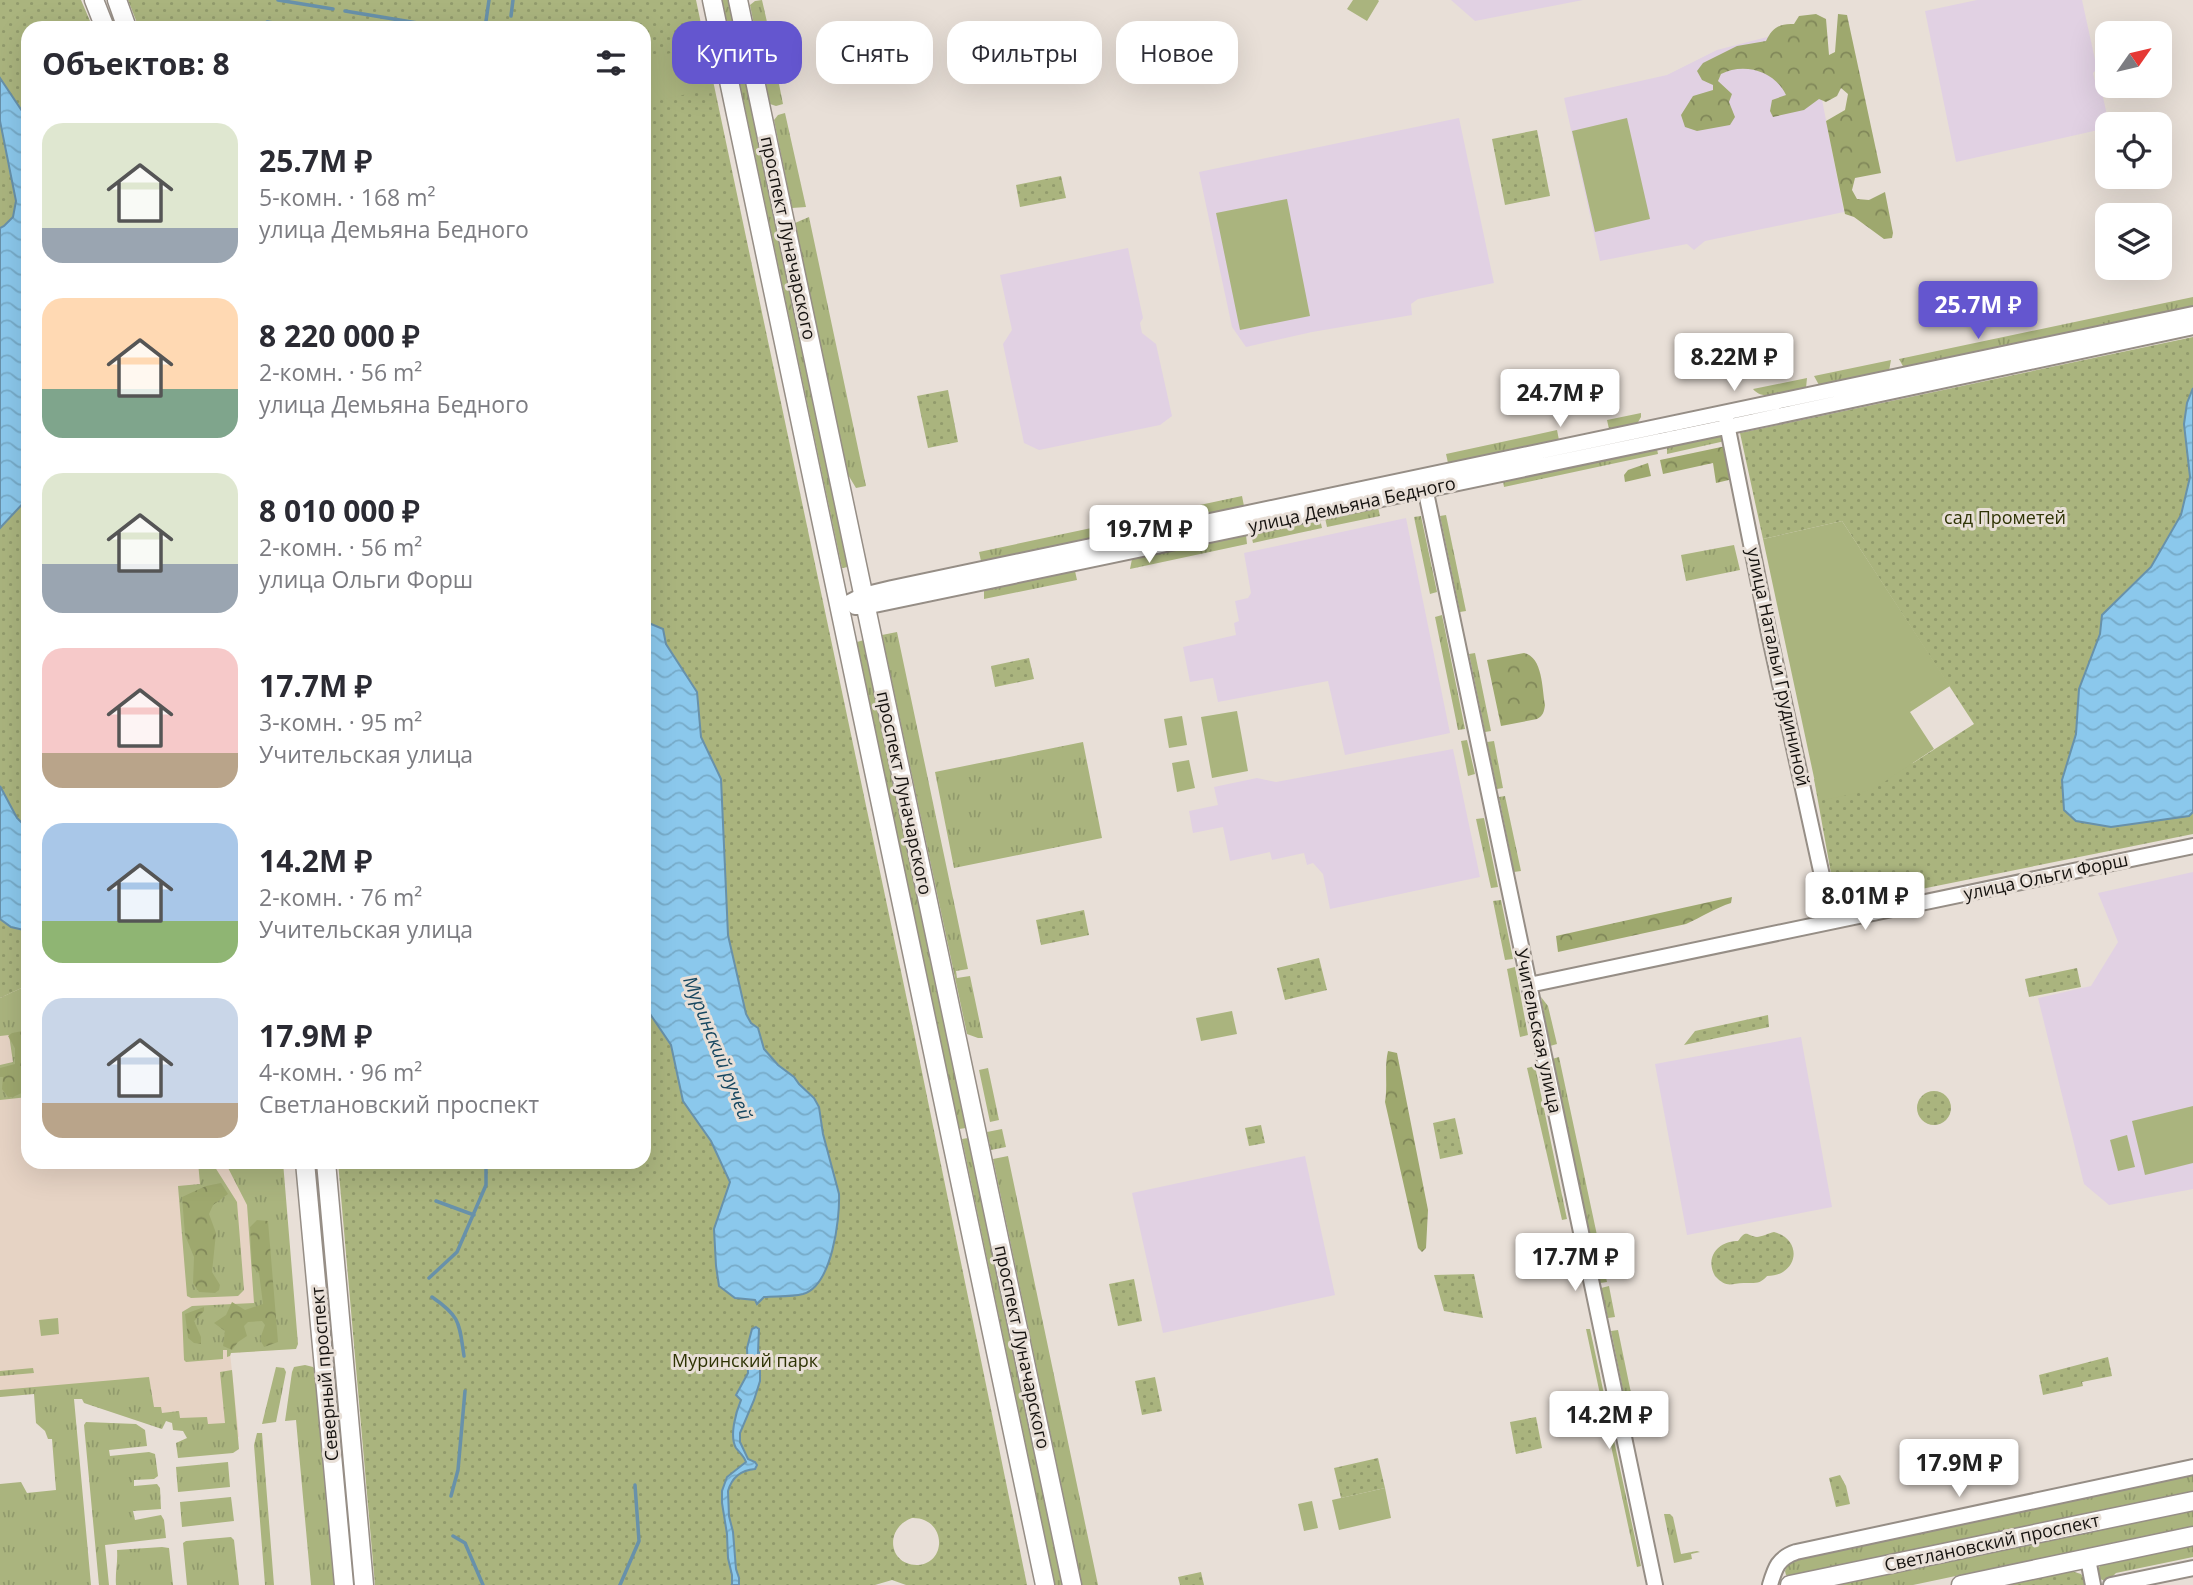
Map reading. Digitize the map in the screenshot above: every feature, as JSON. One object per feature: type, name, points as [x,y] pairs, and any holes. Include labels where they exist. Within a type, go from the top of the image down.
[{"type":"main road","points":[[94,0],[102,21]]},
{"type":"main road","points":[[117,0],[124,21]]},
{"type":"main road","name":"проспект Луначарского","points":[[712,0],[1045,1585]]},
{"type":"main road","name":"проспект Луначарского","points":[[738,0],[1072,1585]]},
{"type":"main road","name":"Северный проспект","points":[[306,1169],[344,1585]]},
{"type":"main road","name":"Северный проспект","points":[[327,1169],[364,1585]]},
{"type":"main road","name":"Светлановский проспект","points":[[1790,1585],[2193,1501]]},
{"type":"main road","name":"Светлановский проспект","points":[[1961,1585],[2193,1536]]},
{"type":"street","name":"улица Демьяна Бедного","points":[[1726,420],[2193,314]]},
{"type":"street","name":"улица Демьяна Бедного","points":[[840,607],[1726,420],[2193,327]]},
{"type":"street","name":"улица Натальи Грудининой","points":[[1726,420],[1769,635],[1832,921]]},
{"type":"street","name":"Учительская улица","points":[[1424,483],[1655,1585]]},
{"type":"street","name":"улица Ольги Форш","points":[[1529,985],[2193,846]]},
{"type":"street","points":[[1770,1585],[1777,1563],[1786,1555],[1796,1552],[2193,1467]]},
{"type":"street","points":[[2088,1559],[2093,1585]]},
{"type":"street","points":[[2111,1585],[2193,1568]]},
{"type":"shaded area","points":[[1451,0],[1583,0],[1475,21]]},
{"type":"shaded area","points":[[1977,0],[2082,0],[2095,60],[2095,98],[2103,98],[2106,112],[2095,112],[2095,131],[1956,162],[1925,11]]},
{"type":"shaded area","points":[[1775,35],[1815,64],[1844,212],[1705,241],[1694,250],[1687,244],[1600,261],[1564,98],[1667,75],[1717,50]]},
{"type":"shaded area","points":[[1459,118],[1494,283],[1418,299],[1411,304],[1412,315],[1312,332],[1246,347],[1232,327],[1199,172]]},
{"type":"shaded area","points":[[1128,248],[1143,318],[1140,323],[1142,333],[1156,344],[1172,416],[1160,425],[1039,450],[1024,443],[1003,344],[1012,330],[1000,275]]},
{"type":"shaded area","points":[[1406,518],[1450,733],[1345,755],[1328,681],[1218,702],[1213,678],[1190,682],[1183,647],[1236,635],[1234,623],[1239,621],[1235,601],[1248,598],[1251,593],[1244,553]]},
{"type":"shaded area","points":[[1453,749],[1480,877],[1330,909],[1323,874],[1313,863],[1307,865],[1304,853],[1272,860],[1270,852],[1230,861],[1223,827],[1193,833],[1189,811],[1218,805],[1214,787],[1257,778],[1276,782]]},
{"type":"shaded area","points":[[2193,872],[2193,1189],[2109,1205],[2084,1184],[2038,998],[2091,986],[2118,942],[2098,893]]},
{"type":"shaded area","points":[[21,988],[21,1169],[261,1169],[276,1350],[230,1353],[239,1437],[74,1389],[0,1397],[0,998]]},
{"type":"shaded area","points":[[1801,1037],[1832,1207],[1687,1235],[1655,1064]]},
{"type":"shaded area","points":[[1305,1156],[1335,1295],[1163,1333],[1132,1193]]},
{"type":"green space","points":[[0,0],[81,0],[90,21],[21,21],[21,988],[0,998]]},
{"type":"green space","name":"Муринский парк","points":[[128,0],[696,0],[700,21],[672,21],[672,84],[714,84],[914,1033],[1027,1585],[906,1585],[892,1580],[875,1585],[375,1585],[339,1169],[651,1169],[651,21],[136,21]],"holes":[[[912,1518],[923,1520],[937,1532],[938,1549],[928,1562],[908,1564],[900,1559],[893,1546],[897,1530]]]},
{"type":"green space","points":[[722,0],[729,0],[733,21],[726,21]]},
{"type":"green space","points":[[762,0],[767,21],[753,21],[750,5]]},
{"type":"green space","points":[[1353,0],[1379,1],[1367,21],[1347,9]]},
{"type":"green space","points":[[1816,14],[1826,19],[1829,55],[1835,52],[1838,14],[1847,15],[1881,173],[1855,178],[1852,190],[1857,199],[1869,200],[1885,192],[1892,238],[1884,239],[1854,217],[1845,214],[1826,121],[1845,110],[1848,94],[1841,88],[1837,96],[1826,102],[1819,99],[1804,110],[1773,117],[1770,111],[1772,100],[1786,95],[1781,87],[1758,71],[1730,70],[1721,74],[1718,81],[1732,94],[1729,102],[1735,117],[1730,125],[1697,131],[1685,127],[1681,115],[1693,96],[1713,90],[1713,85],[1702,80],[1697,71],[1703,63],[1737,46],[1766,41],[1774,30],[1785,24],[1794,24],[1799,16]]},
{"type":"green space","points":[[672,53],[672,84],[711,84],[712,89],[651,102],[651,57]]},
{"type":"green space","points":[[740,84],[746,84],[848,567],[842,568]]},
{"type":"green space","points":[[766,84],[779,84],[783,104],[770,104]]},
{"type":"green space","points":[[785,113],[806,207],[792,208],[774,120]]},
{"type":"green space","points":[[1627,118],[1650,219],[1595,232],[1572,131]]},
{"type":"green space","points":[[1537,130],[1550,196],[1505,205],[1492,139]]},
{"type":"green space","points":[[1061,176],[1066,198],[1020,207],[1016,185]]},
{"type":"green space","points":[[1287,199],[1310,316],[1240,330],[1216,213]]},
{"type":"green space","points":[[809,217],[866,486],[856,488],[847,473],[795,223]]},
{"type":"green space","points":[[2193,297],[2193,307],[1904,368],[1899,359]]},
{"type":"green space","name":"сад Прометей","points":[[2193,337],[2193,388],[2187,403],[2184,424],[2190,477],[2181,515],[2151,567],[2102,615],[2100,634],[2079,689],[2076,734],[2062,780],[2076,821],[2111,827],[2189,816],[2193,812],[2193,834],[1847,904],[1844,888],[1834,890],[1814,779],[1913,763],[1974,724],[1842,521],[1763,539],[1740,433]]},
{"type":"green space","points":[[1891,360],[1889,371],[1819,385],[1814,376]]},
{"type":"green space","points":[[1807,378],[1806,388],[1778,395],[1764,395],[1753,389]]},
{"type":"green space","points":[[948,390],[958,442],[928,448],[917,396]]},
{"type":"green space","points":[[1641,413],[1637,424],[1609,429],[1607,420]]},
{"type":"green space","points":[[1557,430],[1559,440],[1448,463],[1446,454]]},
{"type":"green space","points":[[1724,434],[1725,441],[1667,454],[1667,446]]},
{"type":"green space","points":[[1726,446],[1733,479],[1716,483],[1713,463],[1663,474],[1660,460]]},
{"type":"green space","points":[[1657,449],[1658,454],[1504,487],[1503,481]]},
{"type":"green space","points":[[1648,463],[1651,476],[1625,482],[1624,475],[1628,470]]},
{"type":"green space","points":[[1242,496],[1244,506],[981,561],[979,552]]},
{"type":"green space","points":[[1378,507],[1380,516],[1327,527],[1325,518]]},
{"type":"green space","points":[[1446,515],[1466,611],[1460,612],[1440,516]]},
{"type":"green space","points":[[1421,516],[1437,592],[1430,594],[1414,517]]},
{"type":"green space","points":[[1320,519],[1322,528],[1253,543],[1251,534]]},
{"type":"green space","points":[[1842,521],[1950,686],[1910,712],[1934,749],[1872,790],[1819,801],[1763,539]]},
{"type":"green space","points":[[1246,535],[1247,544],[1130,569],[1132,559]]},
{"type":"green space","points":[[1734,545],[1740,570],[1686,581],[1681,555]]},
{"type":"green space","points":[[1075,571],[1077,580],[984,599],[984,590]]},
{"type":"green space","points":[[1442,615],[1465,729],[1458,730],[1435,617]]},
{"type":"green space","points":[[897,632],[968,969],[956,971],[957,978],[970,976],[983,1038],[967,1034],[882,635]]},
{"type":"green space","points":[[864,640],[966,1128],[959,1129],[857,642]]},
{"type":"green space","points":[[1475,653],[1491,731],[1485,732],[1469,654]]},
{"type":"green space","points":[[1524,653],[1535,661],[1538,667],[1544,712],[1537,719],[1501,726],[1487,660]]},
{"type":"green space","points":[[1029,658],[1034,679],[995,687],[991,666]]},
{"type":"green space","points":[[1237,711],[1248,771],[1212,778],[1201,717]]},
{"type":"green space","points":[[1182,716],[1187,745],[1169,748],[1164,719]]},
{"type":"green space","points":[[1467,740],[1475,774],[1468,776],[1461,741]]},
{"type":"green space","points":[[1494,741],[1503,788],[1497,789],[1487,742]]},
{"type":"green space","points":[[1083,742],[1102,838],[954,868],[935,772]]},
{"type":"green space","points":[[1189,760],[1195,788],[1177,792],[1172,763]]},
{"type":"green space","points":[[1505,796],[1521,871],[1514,872],[1499,797]]},
{"type":"green space","points":[[1484,818],[1498,887],[1491,888],[1476,819]]},
{"type":"green space","points":[[1732,897],[1731,903],[1686,924],[1558,952],[1556,936]]},
{"type":"green space","points":[[1501,900],[1513,959],[1505,960],[1493,901]]},
{"type":"green space","points":[[1084,910],[1089,935],[1041,945],[1036,920]]},
{"type":"green space","points":[[1319,958],[1327,990],[1285,1000],[1277,968]]},
{"type":"green space","points":[[1515,967],[1528,1035],[1520,1037],[1507,969]]},
{"type":"green space","points":[[2077,968],[2081,987],[2029,997],[2025,979]]},
{"type":"green space","points":[[21,988],[21,1098],[0,1100],[0,1065],[13,1062],[9,1035],[0,1036],[0,998]]},
{"type":"green space","points":[[1541,997],[1548,1006],[1557,1044],[1550,1046]]},
{"type":"green space","points":[[1232,1011],[1237,1034],[1201,1041],[1196,1018]]},
{"type":"green space","points":[[1768,1015],[1769,1027],[1684,1045],[1695,1031]]},
{"type":"green space","points":[[21,1031],[21,1093],[8,1097],[2,1089],[3,1077],[0,1077],[0,1068],[15,1064],[15,1048],[8,1036]]},
{"type":"green space","points":[[1388,1051],[1397,1053],[1428,1210],[1426,1248],[1422,1252],[1418,1248],[1385,1102]]},
{"type":"green space","points":[[1559,1057],[1607,1282],[1600,1283],[1552,1059]]},
{"type":"green space","points":[[1535,1066],[1567,1219],[1562,1220],[1527,1068]]},
{"type":"green space","points":[[988,1068],[999,1120],[990,1122],[979,1070]]},
{"type":"green space","points":[[1934,1091],[1946,1096],[1951,1108],[1946,1120],[1934,1125],[1922,1120],[1917,1108],[1922,1096]]},
{"type":"green space","points":[[2193,1106],[2193,1163],[2145,1175],[2132,1121]]},
{"type":"green space","points":[[1455,1118],[1463,1154],[1440,1159],[1433,1123]]},
{"type":"green space","points":[[1261,1125],[1265,1143],[1249,1146],[1245,1128]]},
{"type":"green space","points":[[1002,1129],[1006,1147],[991,1150],[987,1132]]},
{"type":"green space","points":[[2127,1135],[2135,1167],[2118,1171],[2110,1140]]},
{"type":"green space","points":[[968,1138],[1063,1585],[1055,1585],[962,1139]]},
{"type":"green space","points":[[1008,1156],[1098,1585],[1082,1585],[993,1159]]},
{"type":"green space","points":[[199,1169],[216,1169],[237,1202],[244,1290],[238,1296],[187,1296],[178,1186],[200,1184]]},
{"type":"green space","points":[[229,1169],[284,1169],[298,1344],[296,1349],[231,1353],[227,1357],[227,1350],[223,1350],[223,1359],[186,1362],[182,1312],[192,1306],[254,1303],[247,1205]]},
{"type":"green space","points":[[221,1183],[228,1194],[213,1205],[209,1214],[216,1233],[212,1272],[220,1285],[219,1290],[215,1293],[199,1292],[193,1283],[194,1257],[185,1235],[182,1197],[206,1186]]},
{"type":"green space","points":[[257,1220],[268,1221],[278,1342],[264,1347],[260,1339],[265,1325],[262,1321],[248,1322],[244,1326],[247,1336],[232,1350],[223,1346],[225,1331],[214,1323],[226,1315],[232,1302],[245,1310],[263,1304],[259,1273],[252,1266],[250,1227]]},
{"type":"green space","points":[[1774,1232],[1784,1236],[1793,1249],[1791,1264],[1785,1270],[1755,1283],[1727,1284],[1715,1276],[1711,1263],[1719,1247],[1738,1241],[1745,1234],[1757,1237]]},
{"type":"green space","points":[[1474,1274],[1483,1318],[1444,1311],[1434,1275]]},
{"type":"green space","points":[[1134,1279],[1142,1321],[1118,1326],[1109,1284]]},
{"type":"green space","points":[[1609,1286],[1615,1317],[1608,1318],[1601,1288]]},
{"type":"green space","points":[[204,1307],[204,1311],[194,1321],[201,1344],[194,1343],[188,1338],[185,1314]]},
{"type":"green space","points":[[58,1318],[59,1334],[41,1336],[39,1320]]},
{"type":"green space","points":[[1586,1329],[1590,1329],[1641,1566],[1637,1567]]},
{"type":"green space","points":[[1618,1330],[1631,1393],[1624,1395],[1611,1331]]},
{"type":"green space","points":[[2108,1357],[2112,1376],[2082,1382],[2083,1386],[2043,1395],[2039,1375]]},
{"type":"green space","points":[[305,1365],[316,1371],[334,1585],[311,1585],[296,1420],[285,1421],[292,1372],[294,1367]]},
{"type":"green space","points":[[276,1367],[284,1368],[286,1372],[276,1422],[262,1424]]},
{"type":"green space","points":[[33,1368],[34,1373],[0,1376],[0,1371]]},
{"type":"green space","points":[[232,1370],[239,1449],[233,1453],[178,1458],[176,1443],[187,1438],[183,1431],[173,1430],[172,1423],[166,1421],[162,1429],[84,1403],[82,1399],[74,1399],[91,1585],[0,1585],[0,1484],[21,1482],[27,1493],[56,1490],[52,1439],[48,1439],[45,1431],[36,1423],[34,1394],[0,1397],[0,1390],[149,1377],[154,1407],[161,1407],[162,1413],[179,1411],[180,1418],[207,1417],[208,1424],[225,1423],[220,1372]]},
{"type":"green space","points":[[1155,1377],[1162,1411],[1142,1415],[1135,1381]]},
{"type":"green space","points":[[1536,1417],[1542,1448],[1516,1454],[1510,1422]]},
{"type":"green space","points":[[86,1422],[136,1424],[145,1430],[147,1446],[109,1450],[110,1456],[149,1452],[155,1454],[158,1476],[154,1479],[134,1480],[134,1486],[157,1484],[160,1488],[161,1509],[133,1511],[135,1520],[161,1515],[166,1538],[105,1545],[109,1585],[99,1585],[84,1425]]},
{"type":"green space","points":[[257,1433],[262,1433],[274,1585],[265,1585],[254,1445]]},
{"type":"green space","points":[[1378,1458],[1385,1488],[1341,1498],[1334,1468]]},
{"type":"green space","points":[[228,1462],[230,1487],[178,1492],[176,1467]]},
{"type":"green space","points":[[2193,1473],[2193,1492],[1791,1577],[1786,1575],[1785,1571],[1790,1560]]},
{"type":"green space","points":[[1840,1475],[1850,1504],[1836,1507],[1829,1478]]},
{"type":"green space","points":[[1385,1488],[1391,1518],[1339,1530],[1332,1500]]},
{"type":"green space","points":[[231,1497],[234,1521],[182,1527],[180,1502]]},
{"type":"green space","points":[[1312,1501],[1318,1528],[1304,1531],[1298,1504]]},
{"type":"green space","points":[[2193,1509],[2193,1526],[1913,1585],[1832,1585]]},
{"type":"green space","points":[[1664,1514],[1673,1517],[1681,1554],[1700,1552],[1691,1554],[1692,1559],[1674,1563]]},
{"type":"green space","points":[[231,1537],[234,1540],[239,1585],[187,1585],[183,1543]]},
{"type":"green space","points":[[2193,1543],[2193,1557],[2116,1573],[2105,1581],[2098,1578],[2096,1572],[2102,1563]]},
{"type":"green space","points":[[169,1548],[173,1585],[116,1585],[117,1550]]},
{"type":"green space","points":[[2068,1570],[2081,1574],[2088,1585],[1998,1585]]},
{"type":"green space","points":[[1201,1572],[1204,1585],[1180,1585],[1178,1577]]},
{"type":"water","points":[[0,78],[21,110],[21,506],[0,528],[0,228],[13,217],[16,201],[0,121]]},
{"type":"water","points":[[2193,388],[2193,812],[2189,816],[2111,827],[2076,821],[2064,810],[2062,780],[2076,734],[2079,689],[2100,634],[2102,615],[2151,567],[2181,515],[2190,477],[2184,424],[2187,403]]},
{"type":"water","name":"Муринский ручей","points":[[651,624],[663,629],[666,644],[697,692],[701,737],[721,779],[728,935],[746,1014],[758,1028],[764,1049],[814,1098],[819,1107],[823,1134],[839,1194],[836,1235],[827,1265],[821,1279],[803,1294],[764,1297],[757,1304],[755,1300],[735,1298],[719,1286],[714,1229],[730,1182],[711,1141],[683,1101],[671,1045],[651,1015]]},
{"type":"water","points":[[0,786],[21,822],[21,929],[11,927],[0,919]]},
{"type":"water","points":[[752,1329],[759,1329],[758,1353],[765,1351],[767,1354],[760,1362],[760,1381],[740,1433],[740,1442],[748,1459],[757,1465],[755,1469],[738,1475],[728,1491],[729,1516],[739,1578],[739,1585],[732,1585],[722,1491],[727,1477],[746,1462],[736,1448],[733,1431],[741,1400],[736,1395],[748,1373],[747,1348]]},
{"type":"waterway","points":[[278,0],[333,9]]},
{"type":"waterway","points":[[486,21],[489,0]]},
{"type":"waterway","points":[[511,16],[513,0]]},
{"type":"waterway","points":[[345,11],[406,21]]},
{"type":"waterway","points":[[429,1278],[457,1252],[486,1185],[486,1169]]},
{"type":"waterway","points":[[436,1201],[474,1215]]},
{"type":"waterway","points":[[432,1297],[454,1316],[464,1356]]},
{"type":"waterway","points":[[451,1496],[458,1470],[465,1391]]},
{"type":"waterway","points":[[620,1585],[639,1541],[635,1485]]},
{"type":"waterway","points":[[453,1536],[465,1543],[483,1585]]}]
